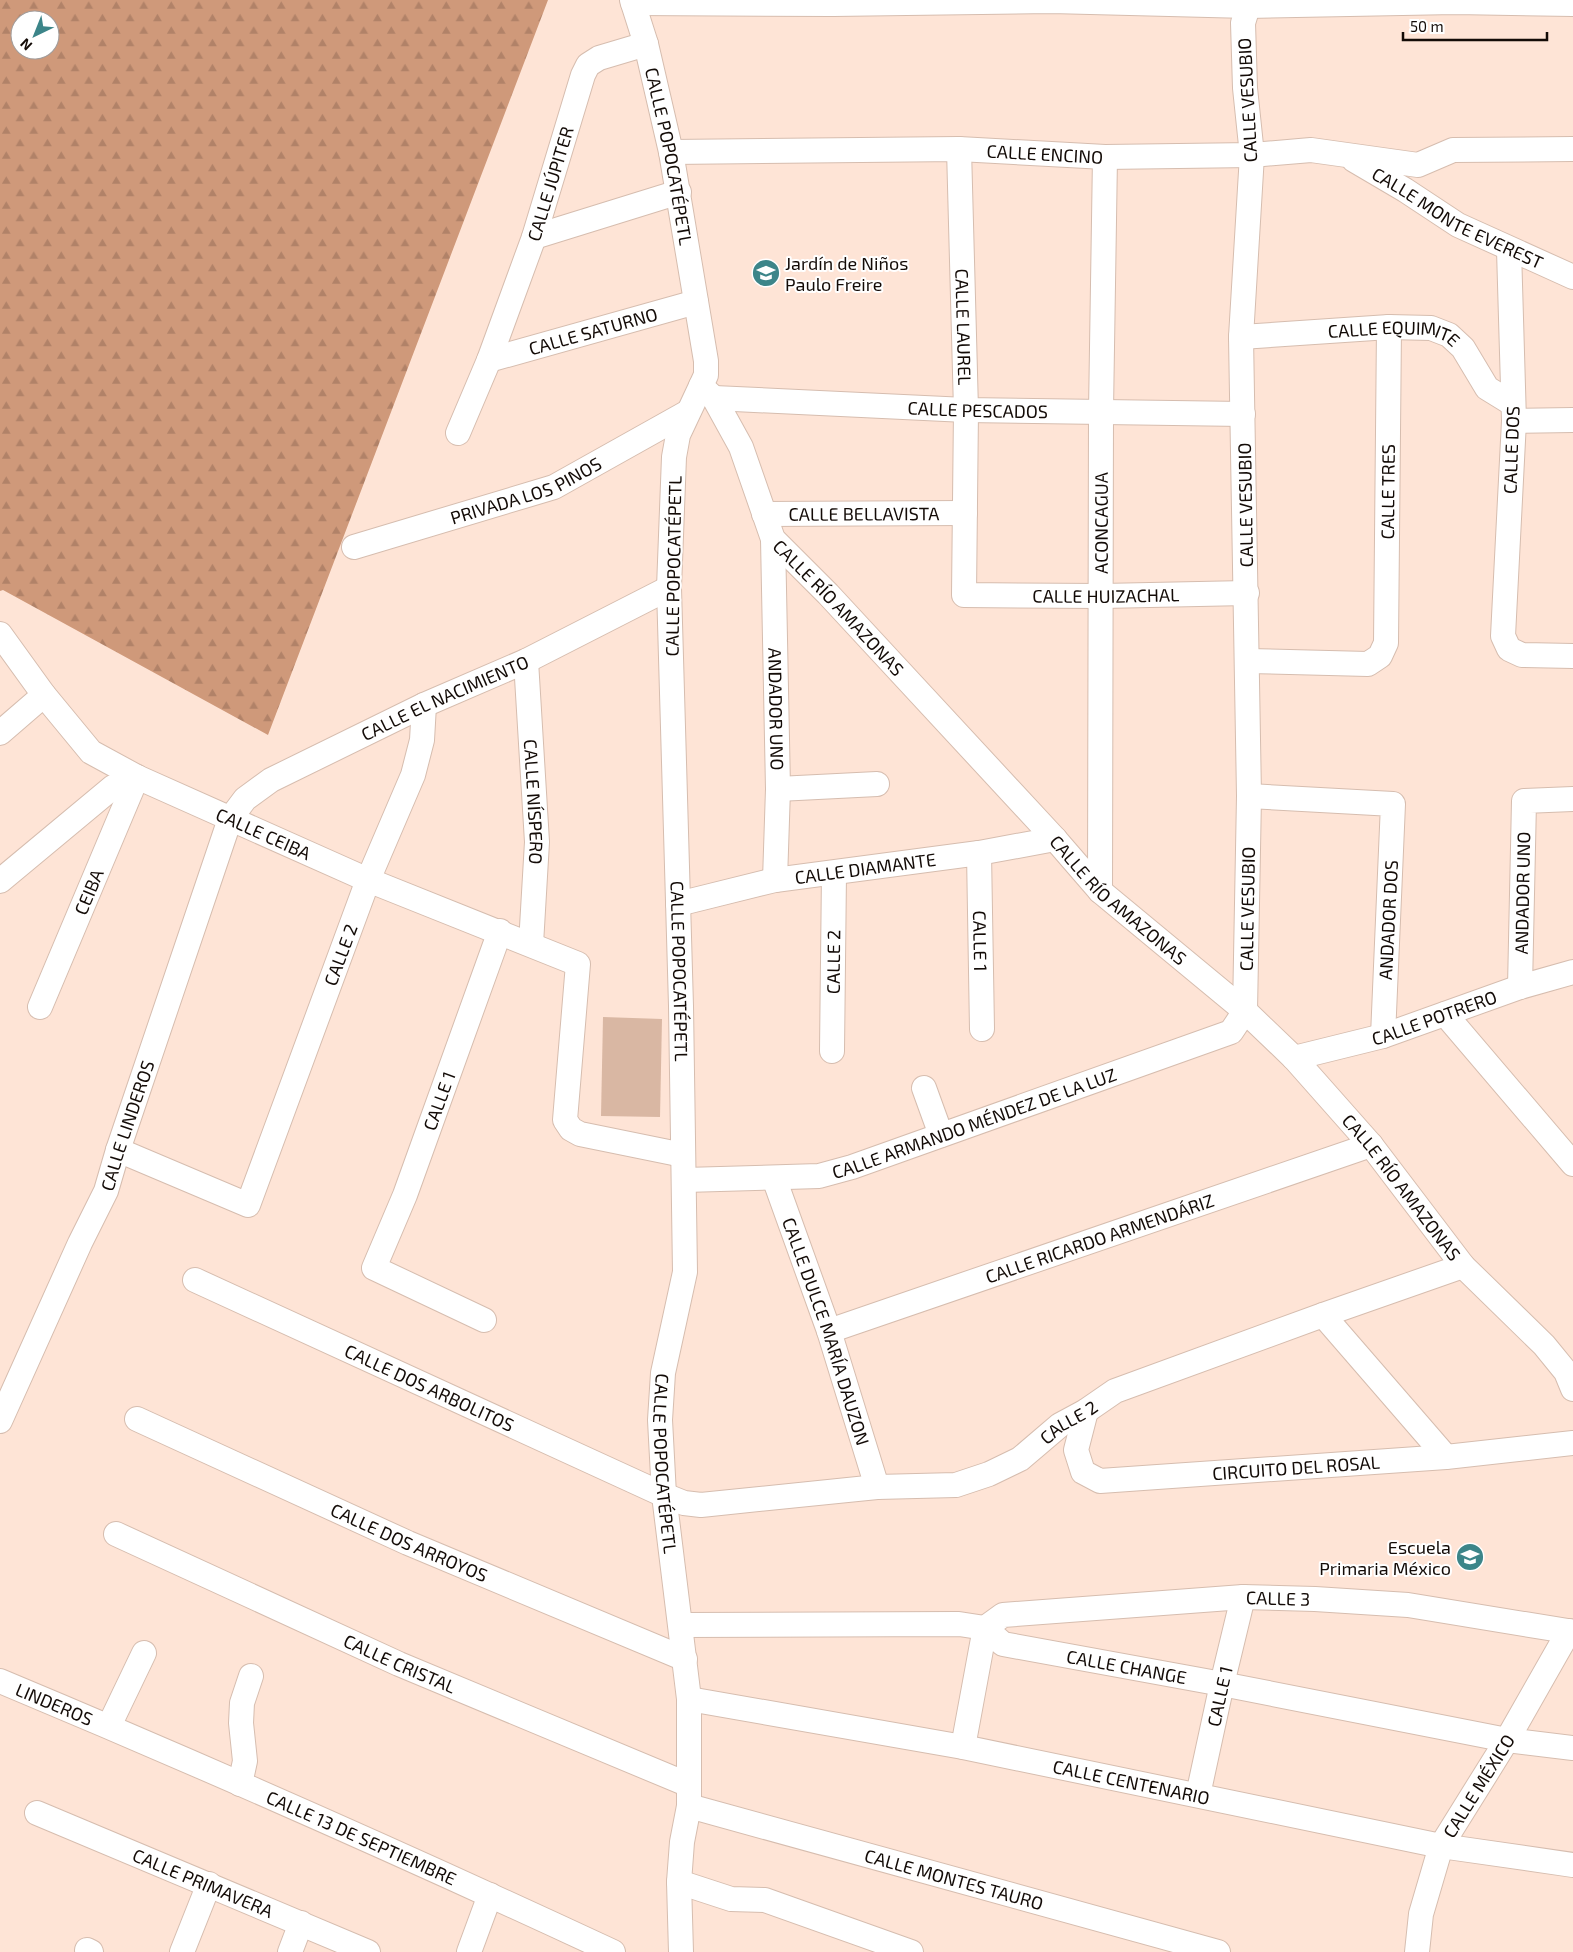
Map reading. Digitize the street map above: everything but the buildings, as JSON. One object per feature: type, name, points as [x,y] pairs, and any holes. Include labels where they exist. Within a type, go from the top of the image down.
[{"type":"street","points":[[632,2],[1051,0],[1249,3],[1455,1],[1573,4]]},
{"type":"street","name":"CALLE POPOCATÉPETL","points":[[632,2],[646,44],[679,192],[706,361],[708,392],[688,412],[678,435],[674,457],[669,588],[685,1180],[685,1272],[663,1372],[660,1420],[664,1495],[689,1699],[689,1796],[682,1842],[679,1882],[681,1952]]},
{"type":"street","name":"CALLE VESUBIO","points":[[1245,1011],[1249,796],[1247,593],[1241,337],[1252,155],[1245,79],[1244,22],[1249,3]]},
{"type":"street","name":"CALLE JÚPITER","points":[[458,433],[489,360],[534,237],[583,75],[588,65],[599,58],[646,44]]},
{"type":"street","name":"CALLE ENCINO","points":[[671,152],[959,149],[1105,157],[1252,155],[1311,150],[1418,165]]},
{"type":"street","name":"CALLE LAUREL","points":[[959,149],[966,410],[964,595]]},
{"type":"street","points":[[1405,190],[1418,165],[1453,150],[1573,149]]},
{"type":"street","name":"CALLE MONTE EVEREST","points":[[1343,154],[1405,190],[1458,225],[1573,278]]},
{"type":"street","name":"ACONCAGUA","points":[[1100,891],[1101,411],[1105,157]]},
{"type":"street","points":[[534,237],[679,192]]},
{"type":"street","name":"CALLE DOS","points":[[1509,250],[1513,413],[1504,636],[1509,649],[1522,656],[1573,656]]},
{"type":"street","name":"CALLE SATURNO","points":[[489,360],[696,302]]},
{"type":"street","name":"CALLE EQUIMITE","points":[[1241,337],[1389,327],[1431,328],[1449,336],[1463,348],[1487,388],[1513,413]]},
{"type":"street","name":"CALLE TRES","points":[[1247,662],[1368,664],[1380,656],[1386,643],[1389,327]]},
{"type":"street","name":"CALLE PESCADOS","points":[[708,392],[966,410],[1243,414]]},
{"type":"street","name":"CALLE RÍO AMAZONAS","points":[[708,392],[741,447],[773,539],[828,594],[1055,839],[1100,891],[1245,1011],[1294,1058],[1371,1145],[1463,1266],[1544,1345],[1566,1372],[1573,1389]]},
{"type":"street","name":"PRIVADA LOS PINOS","points":[[354,547],[554,487],[688,412]]},
{"type":"street","points":[[1513,413],[1573,420]]},
{"type":"street","name":"CALLE BELLAVISTA","points":[[764,514],[965,512]]},
{"type":"street","name":"ANDADOR UNO","points":[[773,539],[778,789],[775,880]]},
{"type":"street","name":"CALLE EL NACIMIENTO","points":[[230,819],[245,799],[271,780],[424,705],[526,661],[669,588]]},
{"type":"street","name":"CALLE HUIZACHAL","points":[[964,595],[1102,596],[1247,593]]},
{"type":"street","name":"CALLE CEIBA","points":[[0,634],[44,694],[91,752],[137,777],[368,880],[500,931],[578,964],[565,1120],[571,1129],[580,1134],[683,1155]]},
{"type":"street","name":"CALLE NÍSPERO","points":[[526,661],[537,842],[531,944]]},
{"type":"street","points":[[0,733],[44,694]]},
{"type":"street","name":"CALLE 2","points":[[118,1150],[248,1205],[368,880],[413,775],[422,740],[424,705]]},
{"type":"street","points":[[0,881],[113,787],[137,777]]},
{"type":"street","name":"CEIBA","points":[[40,1007],[137,777]]},
{"type":"street","points":[[778,789],[877,784]]},
{"type":"street","name":"ANDADOR DOS","points":[[1249,796],[1393,804],[1383,1036]]},
{"type":"street","name":"ANDADOR UNO","points":[[1520,986],[1524,801],[1573,799]]},
{"type":"street","name":"CALLE LINDEROS","points":[[0,1421],[106,1191],[118,1150],[230,819]]},
{"type":"street","name":"CALLE DIAMANTE","points":[[678,904],[775,880],[979,853],[1055,839]]},
{"type":"street","name":"CALLE 1","points":[[979,853],[982,1029]]},
{"type":"street","name":"CALLE 2","points":[[832,1051],[834,873]]},
{"type":"street","name":"CALLE 1","points":[[484,1320],[374,1268],[405,1195],[500,931]]},
{"type":"street","name":"CALLE POTRERO","points":[[1294,1058],[1383,1036],[1520,986],[1573,972]]},
{"type":"street","name":"CALLE ARMANDO MÉNDEZ DE LA LUZ","points":[[685,1180],[819,1176],[941,1135],[1231,1032],[1245,1011]]},
{"type":"street","points":[[1445,1014],[1573,1164]]},
{"type":"street","points":[[924,1088],[941,1135]]},
{"type":"street","name":"CALLE RICARDO ARMENDÁRIZ","points":[[829,1331],[1371,1145]]},
{"type":"street","name":"CALLE DULCE MARÍA DAUZON","points":[[774,1178],[829,1331],[877,1486]]},
{"type":"street","name":"CALLE 2","points":[[664,1495],[684,1503],[701,1505],[877,1486],[956,1485],[988,1474],[1020,1458],[1060,1425],[1086,1411],[1114,1391],[1463,1266]]},
{"type":"street","name":"CALLE DOS ARBOLITOS","points":[[195,1280],[664,1495]]},
{"type":"street","points":[[1323,1315],[1446,1457]]},
{"type":"street","name":"CIRCUITO DEL ROSAL","points":[[1086,1411],[1076,1450],[1083,1472],[1100,1481],[1446,1457],[1573,1443]]},
{"type":"street","name":"CALLE DOS ARROYOS","points":[[137,1419],[408,1543],[685,1659]]},
{"type":"street","name":"CALLE CRISTAL","points":[[116,1534],[689,1796]]},
{"type":"street","name":"CALLE 1","points":[[1198,1795],[1243,1598]]},
{"type":"street","name":"CALLE 3","points":[[985,1628],[1003,1615],[1243,1598],[1315,1599],[1408,1605],[1571,1631]]},
{"type":"street","points":[[681,1625],[960,1624],[985,1628],[963,1747]]},
{"type":"street","name":"CALLE CHANGE","points":[[985,1628],[1003,1644],[1222,1684],[1507,1740],[1573,1748]]},
{"type":"street","name":"CALLE MÉXICO","points":[[1417,1952],[1421,1914],[1441,1846],[1507,1740],[1571,1631]]},
{"type":"street","points":[[109,1726],[144,1653]]},
{"type":"street","points":[[240,1784],[245,1761],[241,1723],[242,1703],[251,1676]]},
{"type":"street","name":"LINDEROS","points":[[0,1681],[109,1726]]},
{"type":"street","name":"CALLE CENTENARIO","points":[[689,1699],[963,1747],[1441,1846],[1573,1865]]},
{"type":"street","name":"CALLE 13 DE SEPTIEMBRE","points":[[109,1726],[490,1895],[612,1952]]},
{"type":"street","name":"CALLE MONTES TAURO","points":[[689,1796],[1218,1952]]},
{"type":"street","name":"CALLE PRIMAVERA","points":[[37,1813],[368,1952]]},
{"type":"street","points":[[679,1882],[731,1899],[765,1900],[911,1952]]},
{"type":"street","points":[[182,1952],[209,1884]]},
{"type":"street","points":[[469,1952],[490,1895]]},
{"type":"street","points":[[290,1952],[301,1923]]},
{"type":"shaded area","points":[[603,1017],[662,1019],[660,1117],[601,1116]]},
{"type":"green space","points":[[0,0],[548,0],[268,735],[3,590],[0,591]]},
{"type":"place","name":"Jardín de Niños Paulo Freire","points":[[766,273]]},
{"type":"place","name":"Escuela Primaria México","points":[[1470,1557]]}]
